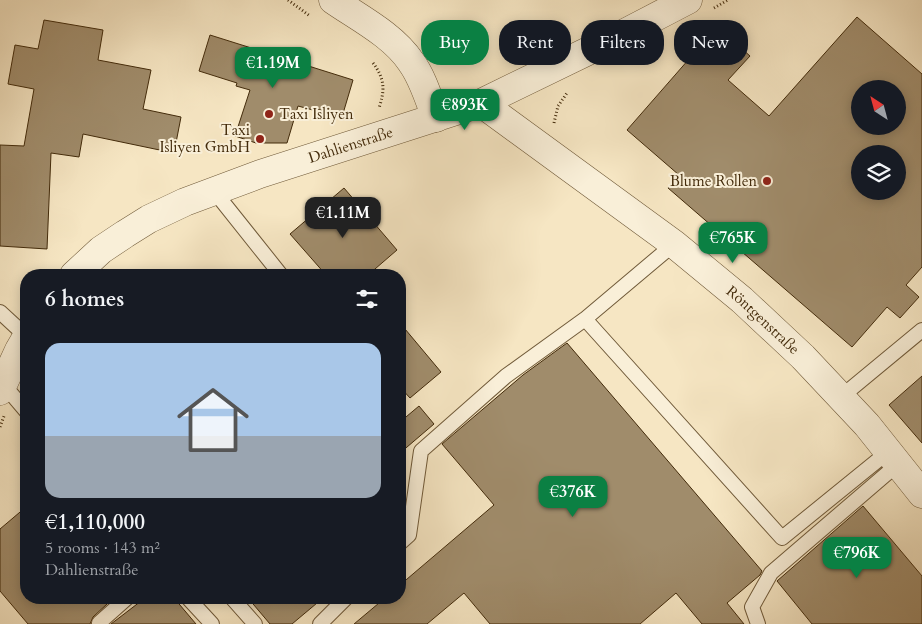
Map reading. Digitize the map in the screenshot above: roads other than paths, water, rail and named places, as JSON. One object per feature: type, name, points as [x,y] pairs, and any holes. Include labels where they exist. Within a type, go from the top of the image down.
[{"type":"street","points":[[333,0],[387,38],[410,60],[417,70],[436,118]]},
{"type":"street","name":"Dahlienstraße","points":[[80,269],[101,250],[149,219],[186,202],[260,174],[481,103],[615,38],[688,0]]},
{"type":"street","name":"Röntgenstraße","points":[[481,103],[674,244],[742,300],[803,357],[867,425],[922,494]]},
{"type":"street","points":[[1,387],[20,349]]},
{"type":"lane","points":[[214,191],[277,269]]},
{"type":"lane","points":[[406,537],[409,534],[421,451],[506,376],[585,319],[674,244]]},
{"type":"lane","points":[[0,312],[20,331]]},
{"type":"lane","points":[[585,319],[782,538],[893,458]]},
{"type":"lane","points":[[841,397],[922,330]]},
{"type":"lane","points":[[1,387],[20,405]]},
{"type":"lane","points":[[758,624],[752,607],[771,573],[893,458]]},
{"type":"lane","points":[[99,623],[120,604]]},
{"type":"lane","points":[[194,604],[212,624]]},
{"type":"lane","points":[[237,604],[255,624]]},
{"type":"lane","points":[[320,624],[340,604]]},
{"type":"place","name":"Taxi Isliyen","points":[[269,114]]},
{"type":"place","name":"Taxi Isliyen GmbH","points":[[260,139]]},
{"type":"place","name":"Blume Rollen","points":[[767,181]]}]
